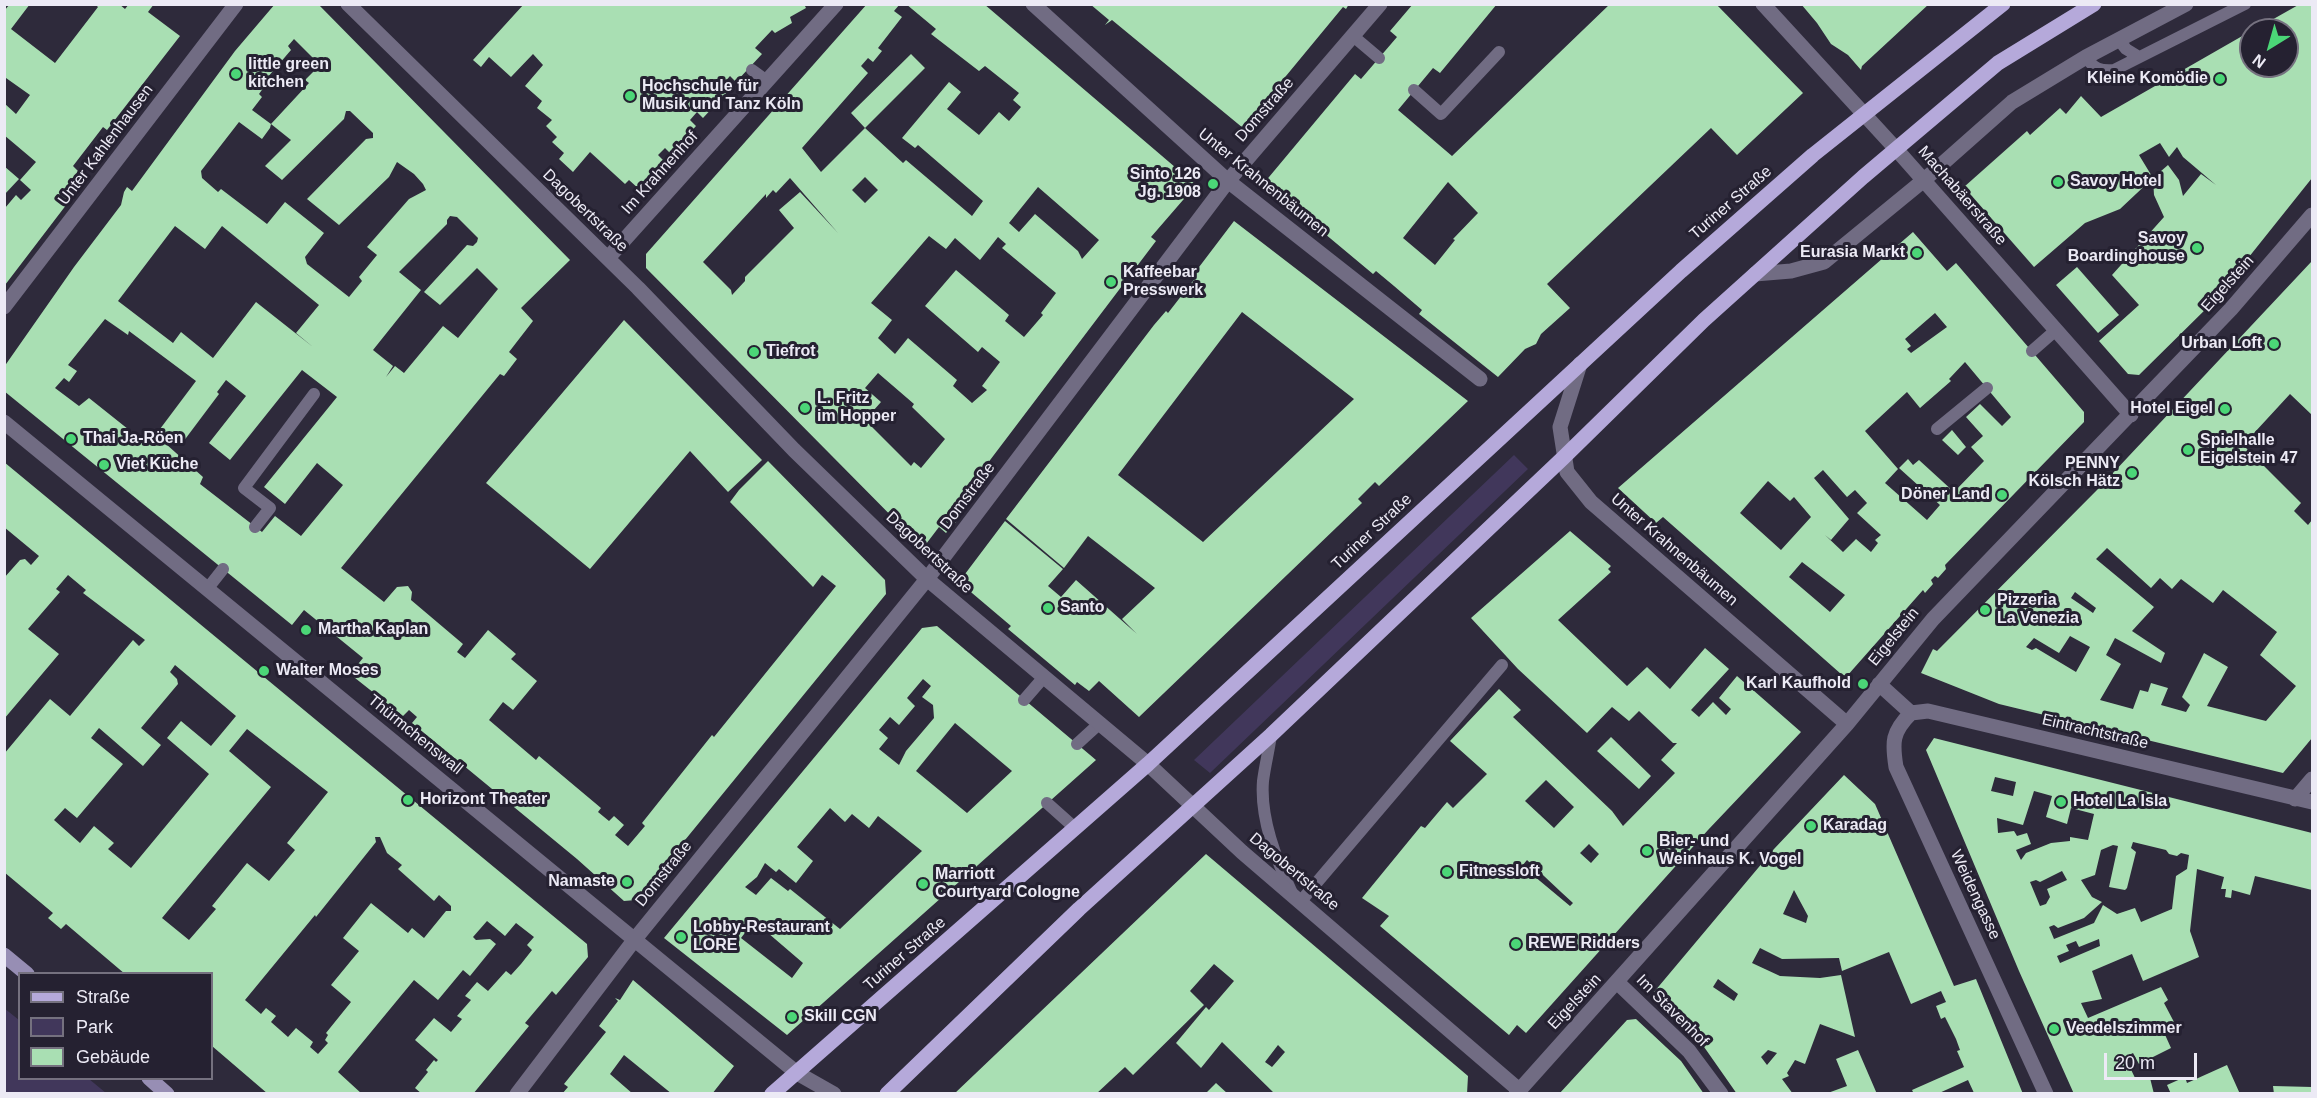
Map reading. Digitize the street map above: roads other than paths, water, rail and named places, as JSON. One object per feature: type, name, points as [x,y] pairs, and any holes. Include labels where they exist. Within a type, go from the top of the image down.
[{"type":"main road","name":"Turiner Straße","points":[[772,1094],[1148,764],[1716,240],[1813,155],[2003,4]]},
{"type":"main road","points":[[887,1094],[1078,909],[1194,807],[1271,735],[1563,458],[1704,320],[1896,149],[1998,63],[2094,4]]},
{"type":"main road","points":[[4,955],[25,972]]},
{"type":"main road","points":[[151,1080],[167,1094]]},
{"type":"street","name":"Unter Kahlenhausen","points":[[4,308],[236,4]]},
{"type":"street","name":"Dagobertstraße","points":[[348,4],[608,258],[794,450],[927,579],[1148,764],[1518,1092]]},
{"type":"street","name":"Im Krahnenhof","points":[[608,258],[836,4]]},
{"type":"street","name":"Unter Krahnenbäumen","points":[[1032,4],[1228,181],[1480,379]]},
{"type":"street","name":"Domstraße","points":[[517,1094],[635,939],[927,579],[1228,181],[1380,4]]},
{"type":"street","name":"Machabäerstraße","points":[[1763,4],[1924,180],[2131,415]]},
{"type":"street","points":[[1755,274],[1791,271],[1824,262],[1924,180],[2012,102],[2086,57],[2186,4]]},
{"type":"street","name":"Eigelstein","points":[[1518,1092],[1618,983],[1712,873],[1847,724],[1933,618],[2231,309],[2313,215]]},
{"type":"street","name":"Unter Krahnenbäumen","points":[[1580,364],[1560,427],[1563,458],[1567,472],[1591,502],[1847,724]]},
{"type":"street","name":"Thürmchenswall","points":[[4,422],[796,1073],[834,1094]]},
{"type":"street","points":[[1879,684],[1911,713]]},
{"type":"street","name":"Eintrachtstraße","points":[[1911,713],[1928,711],[2313,802]]},
{"type":"street","name":"Weidengasse","points":[[1911,713],[1897,727],[1893,747],[1896,767],[2046,1094]]},
{"type":"street","points":[[2295,799],[2313,779]]},
{"type":"street","name":"Im Stavenhof","points":[[1618,983],[1689,1051],[1721,1094]]},
{"type":"lane","points":[[2086,57],[2092,67],[2101,71],[2114,70],[2245,4]]},
{"type":"lane","points":[[1353,36],[1379,58]]},
{"type":"lane","points":[[2119,40],[2126,49],[2139,57]]},
{"type":"lane","points":[[1414,90],[1442,114],[1499,52]]},
{"type":"lane","points":[[752,70],[767,81]]},
{"type":"lane","points":[[2032,351],[2056,330]]},
{"type":"lane","points":[[1937,429],[1987,388]]},
{"type":"lane","points":[[255,527],[270,508],[244,488],[314,394]]},
{"type":"lane","points":[[208,588],[223,569]]},
{"type":"lane","points":[[1271,735],[1263,783],[1266,810],[1273,851],[1296,897],[1502,665]]},
{"type":"lane","points":[[1024,700],[1044,677]]},
{"type":"lane","points":[[1077,744],[1100,723]]},
{"type":"lane","points":[[1047,803],[1075,828]]},
{"type":"place","name":"little green kitchen","points":[[236,74]]},
{"type":"place","name":"Kleine Komödie","points":[[2220,79]]},
{"type":"place","name":"Hochschule für Musik und Tanz Köln","points":[[630,96]]},
{"type":"place","name":"Savoy Hotel","points":[[2058,182]]},
{"type":"place","name":"Sinto 126 Jg. 1908","points":[[1213,184]]},
{"type":"place","name":"Savoy Boardinghouse","points":[[2197,248]]},
{"type":"place","name":"Eurasia Markt","points":[[1917,253]]},
{"type":"place","name":"Kaffeebar Presswerk","points":[[1111,282]]},
{"type":"place","name":"Urban Loft","points":[[2274,344]]},
{"type":"place","name":"Tiefrot","points":[[754,352]]},
{"type":"place","name":"L. Fritz im Hopper","points":[[805,408]]},
{"type":"place","name":"Hotel Eigel","points":[[2225,409]]},
{"type":"place","name":"Thai Ja-Röen","points":[[71,439]]},
{"type":"place","name":"Spielhalle Eigelstein 47","points":[[2188,450]]},
{"type":"place","name":"Viet Küche","points":[[104,465]]},
{"type":"place","name":"PENNY Kölsch Hätz","points":[[2132,473]]},
{"type":"place","name":"Döner Land","points":[[2002,495]]},
{"type":"place","name":"Santo","points":[[1048,608]]},
{"type":"place","name":"Pizzeria La Venezia","points":[[1985,610]]},
{"type":"place","name":"Martha Kaplan","points":[[306,630]]},
{"type":"place","name":"Walter Moses","points":[[264,671]]},
{"type":"place","name":"Karl Kaufhold","points":[[1863,684]]},
{"type":"place","name":"Horizont Theater","points":[[408,800]]},
{"type":"place","name":"Hotel La Isla","points":[[2061,802]]},
{"type":"place","name":"Karadag","points":[[1811,826]]},
{"type":"place","name":"Bier- und Weinhaus K. Vogel","points":[[1647,851]]},
{"type":"place","name":"Fitnessloft","points":[[1447,872]]},
{"type":"place","name":"Namaste","points":[[627,882]]},
{"type":"place","name":"Marriott Courtyard Cologne","points":[[923,884]]},
{"type":"place","name":"Lobby-Restaurant LORE","points":[[681,937]]},
{"type":"place","name":"REWE Ridders","points":[[1516,944]]},
{"type":"place","name":"Skill CGN","points":[[792,1017]]},
{"type":"place","name":"Veedelszimmer","points":[[2054,1029]]}]
